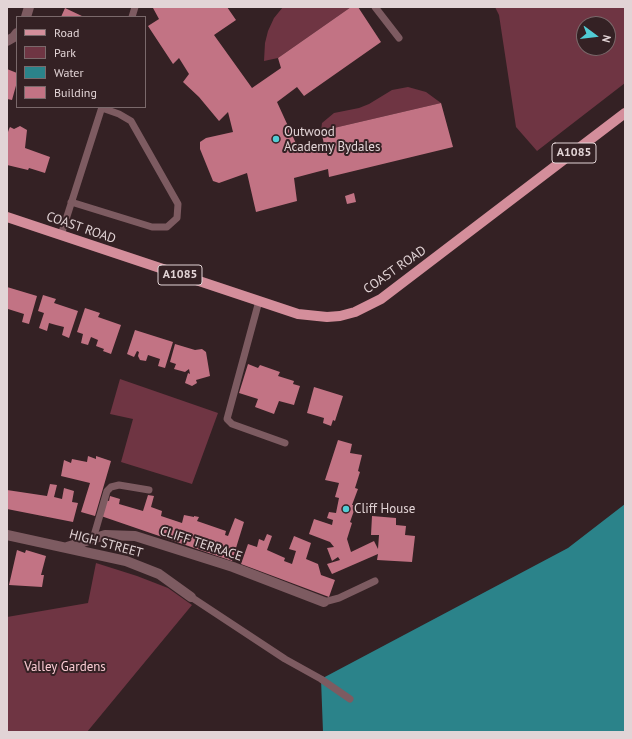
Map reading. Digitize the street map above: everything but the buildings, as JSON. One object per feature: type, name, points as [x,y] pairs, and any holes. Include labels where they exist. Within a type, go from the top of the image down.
[{"type":"main road","name":"COAST ROAD","points":[[7,217],[259,301],[310,316],[340,316],[355,312],[381,298],[625,114]]},
{"type":"street","points":[[7,41],[16,34]]},
{"type":"street","name":"HIGH STREET","points":[[7,535],[126,561],[159,574],[191,597]]},
{"type":"street","name":"CLIFF TERRACE","points":[[67,547],[105,535],[135,536],[233,567],[324,602]]},
{"type":"lane","points":[[375,7],[399,38]]},
{"type":"lane","points":[[61,235],[102,108]]},
{"type":"lane","points":[[71,202],[152,227],[167,227],[177,218],[178,204],[131,121],[104,108]]},
{"type":"lane","points":[[259,301],[227,419],[232,424],[285,443]]},
{"type":"lane","points":[[93,539],[107,491],[111,487],[119,485],[149,490]]},
{"type":"lane","points":[[324,602],[339,598],[375,581]]},
{"type":"lane","points":[[191,597],[285,660],[321,679],[350,699]]},
{"type":"green space","points":[[283,7],[351,7],[278,58],[264,61],[265,43],[268,31],[274,18]]},
{"type":"green space","points":[[495,7],[625,7],[625,83],[537,151],[516,127],[499,15]]},
{"type":"green space","points":[[408,87],[426,92],[441,103],[321,131],[322,123],[334,113],[359,108],[369,104],[392,90]]},
{"type":"green space","points":[[120,379],[218,413],[192,484],[121,462],[133,419],[110,414]]},
{"type":"green space","name":"Valley Gardens","points":[[96,563],[168,588],[192,605],[87,732],[7,732],[7,617],[88,603]]},
{"type":"water","points":[[625,504],[625,732],[323,732],[321,679],[568,548]]},
{"type":"place","name":"Outwood Academy Bydales","points":[[276,139]]},
{"type":"place","name":"Cliff House","points":[[346,509]]}]
